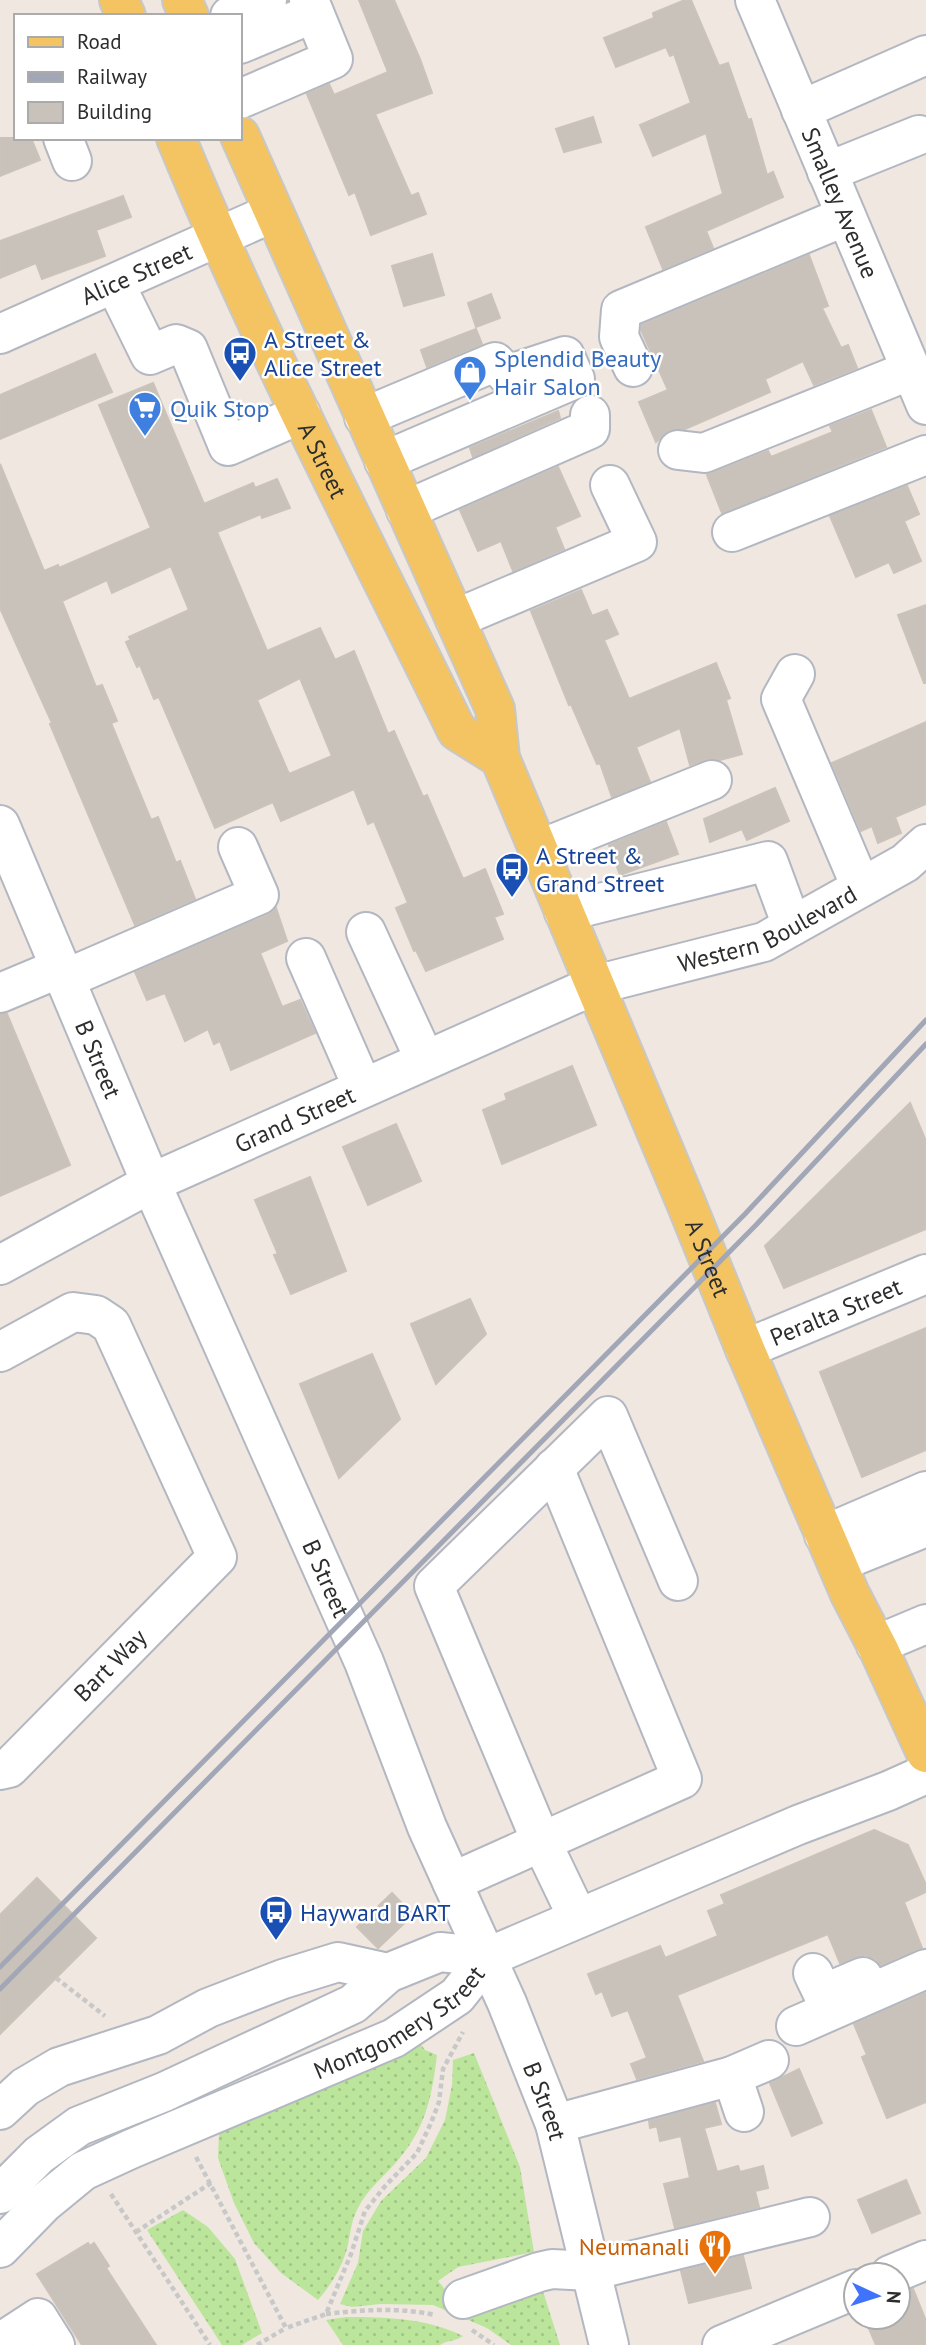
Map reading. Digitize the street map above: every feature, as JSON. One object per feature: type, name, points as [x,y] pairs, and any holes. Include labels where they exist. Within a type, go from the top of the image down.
[{"type":"main road","name":"A Street","points":[[177,140],[218,239],[457,731],[500,758]]},
{"type":"main road","name":"A Street","points":[[242,140],[495,709],[500,758],[744,1349],[831,1549],[926,1753]]},
{"type":"street","name":"Smalley Avenue","points":[[755,0],[926,405]]},
{"type":"street","points":[[316,17],[333,59],[253,41],[316,17]]},
{"type":"street","points":[[242,90],[253,41]]},
{"type":"street","points":[[801,110],[926,55]]},
{"type":"street","points":[[827,172],[919,135]]},
{"type":"street","name":"Alice Street","points":[[0,334],[272,213]]},
{"type":"street","points":[[633,367],[619,337],[621,310],[846,216]]},
{"type":"street","points":[[115,284],[150,355],[176,344],[188,349],[228,446],[302,414]]},
{"type":"street","points":[[364,417],[495,362],[507,375],[565,356],[575,379],[384,461]]},
{"type":"street","points":[[678,450],[704,453],[911,370]]},
{"type":"street","points":[[406,510],[590,429],[590,415]]},
{"type":"street","points":[[732,532],[926,455]]},
{"type":"street","points":[[455,619],[637,542],[610,485]]},
{"type":"street","points":[[795,674],[781,699],[861,887]]},
{"type":"street","points":[[538,850],[712,780]]},
{"type":"street","name":"B Street","points":[[0,825],[151,1183],[364,1662],[417,1801],[488,1957],[555,2124],[609,2345]]},
{"type":"street","name":"Western Boulevard","points":[[594,985],[764,942],[905,863],[926,844]]},
{"type":"street","points":[[0,993],[62,973],[260,895],[238,847]]},
{"type":"street","points":[[564,912],[768,861],[792,926]]},
{"type":"street","points":[[366,932],[425,1060]]},
{"type":"street","points":[[306,958],[363,1088]]},
{"type":"street","name":"Grand Street","points":[[0,1265],[151,1183],[594,985]]},
{"type":"street","name":"Peralta Street","points":[[744,1349],[926,1274]]},
{"type":"street","name":"Bart Way","points":[[0,1352],[73,1312],[96,1315],[111,1325],[217,1557],[4,1755]]},
{"type":"street","points":[[578,1918],[541,1841],[434,1586],[608,1416],[678,1581]]},
{"type":"street","points":[[452,1882],[681,1779],[554,1468]]},
{"type":"street","points":[[831,1549],[926,1491]]},
{"type":"street","points":[[831,1549],[926,1527]]},
{"type":"street","points":[[876,1645],[926,1624]]},
{"type":"street","name":"Montgomery Street","points":[[0,2248],[44,2203],[83,2171],[394,2038],[457,1996],[488,1957],[926,1774]]},
{"type":"street","points":[[813,1973],[823,1994],[926,1951]]},
{"type":"street","points":[[0,2194],[39,2155],[79,2126],[164,2092],[353,2004],[388,1973],[440,1952],[488,1957]]},
{"type":"street","points":[[0,2110],[25,2087],[59,2067],[158,2035],[208,2008],[283,1979],[338,1962],[388,1973]]},
{"type":"street","points":[[796,2026],[926,1969]]},
{"type":"street","points":[[555,2124],[738,2094],[769,2060]]},
{"type":"street","points":[[458,2314],[539,2272],[552,2269],[590,2271],[810,2217]]},
{"type":"street","points":[[723,2345],[842,2295]]},
{"type":"street","points":[[0,2343],[38,2318],[55,2345]]},
{"type":"path","points":[[56,1978],[104,2016]]},
{"type":"path","points":[[326,2314],[351,2254],[365,2211],[417,2153],[439,2102],[443,2069],[468,2023]]},
{"type":"path","points":[[194,2154],[286,2328]]},
{"type":"path","points":[[136,2232],[211,2183]]},
{"type":"path","points":[[110,2193],[210,2345]]},
{"type":"path","points":[[257,2345],[286,2328],[326,2314],[366,2310],[458,2314],[494,2345]]},
{"type":"green space","points":[[417,2039],[425,2050],[437,2055],[433,2084],[422,2123],[408,2147],[362,2201],[354,2218],[342,2263],[318,2300],[281,2273],[254,2243],[234,2203],[218,2158],[219,2134],[361,2069]]},
{"type":"green space","points":[[474,2053],[520,2167],[534,2252],[458,2267],[438,2281],[465,2313],[542,2288],[560,2345],[511,2345],[487,2328],[433,2305],[381,2304],[352,2307],[340,2304],[358,2263],[363,2231],[381,2201],[426,2158],[445,2120],[452,2085],[453,2060]]},
{"type":"green space","points":[[183,2210],[208,2227],[235,2259],[262,2333],[242,2345],[222,2345],[147,2230]]},
{"type":"green space","points":[[346,2317],[420,2322],[463,2336],[440,2345],[343,2345],[326,2320]]},
{"type":"building","points":[[359,0],[394,0],[432,93],[375,114],[411,196],[418,193],[426,214],[371,235],[355,192],[349,195],[307,94],[329,84],[334,95],[388,72]]},
{"type":"building","points":[[691,0],[719,66],[728,63],[748,120],[751,119],[767,175],[773,172],[783,197],[706,231],[713,248],[663,269],[646,227],[723,194],[706,133],[653,156],[640,125],[691,103],[674,54],[670,56],[666,47],[616,67],[604,38],[654,18],[653,13]]},
{"type":"building","points":[[593,117],[601,142],[564,152],[556,129]]},
{"type":"building","points":[[0,138],[32,140],[40,160],[0,176]]},
{"type":"building","points":[[123,196],[131,217],[96,230],[105,256],[42,279],[36,263],[0,278],[0,241]]},
{"type":"building","points":[[432,254],[444,295],[404,306],[392,266]]},
{"type":"building","points":[[809,255],[828,306],[822,308],[841,348],[848,345],[857,368],[814,385],[803,361],[765,379],[770,392],[685,429],[669,430],[656,442],[639,402],[668,390],[641,330],[642,325]]},
{"type":"building","points":[[491,294],[500,318],[476,327],[468,303]]},
{"type":"building","points":[[476,329],[482,344],[427,367],[421,350]]},
{"type":"building","points":[[95,354],[112,392],[0,439],[0,395]]},
{"type":"building","points":[[153,383],[204,504],[253,483],[255,488],[277,479],[290,508],[262,518],[261,514],[217,532],[267,651],[320,628],[335,660],[354,651],[388,734],[394,731],[423,797],[427,795],[463,879],[485,869],[503,914],[494,917],[503,939],[426,971],[416,950],[414,951],[396,908],[408,903],[374,821],[368,824],[354,789],[281,821],[273,802],[215,828],[159,697],[154,699],[140,665],[137,667],[126,642],[131,640],[129,637],[189,610],[171,566],[112,593],[107,580],[62,601],[96,687],[102,685],[117,721],[111,723],[151,820],[158,817],[176,863],[180,861],[195,899],[135,925],[50,724],[52,723],[0,608],[0,464],[44,571],[58,565],[59,568],[151,528],[99,405]],"holes":[[[300,678],[332,756],[289,774],[257,700]]]},
{"type":"building","points":[[871,410],[886,447],[722,513],[707,475],[768,451],[771,457],[833,432],[830,426]]},
{"type":"building","points":[[558,411],[560,418],[473,457],[470,448]]},
{"type":"building","points":[[558,467],[580,516],[555,527],[564,549],[513,571],[501,541],[478,551],[460,510]]},
{"type":"building","points":[[907,486],[919,514],[904,521],[921,561],[894,573],[889,562],[856,577],[830,516]]},
{"type":"building","points":[[581,590],[592,616],[607,610],[618,634],[604,640],[629,699],[716,663],[730,698],[726,700],[742,754],[690,765],[680,728],[636,747],[650,782],[612,797],[600,763],[597,764],[571,704],[569,705],[531,611]]},
{"type":"building","points":[[926,605],[926,683],[924,683],[898,615]]},
{"type":"building","points":[[926,722],[926,804],[895,817],[901,833],[878,843],[872,826],[861,831],[832,763]]},
{"type":"building","points":[[775,788],[789,821],[747,840],[742,829],[710,842],[704,819]]},
{"type":"building","points":[[666,822],[678,854],[620,875],[609,845]]},
{"type":"building","points":[[276,908],[287,941],[260,953],[282,1007],[300,1000],[315,1033],[231,1070],[220,1041],[214,1044],[208,1029],[185,1041],[165,993],[147,1000],[135,972],[268,915]]},
{"type":"building","points":[[0,1014],[7,1014],[70,1165],[0,1196]]},
{"type":"building","points":[[572,1066],[596,1125],[502,1164],[483,1110],[507,1100],[505,1094]]},
{"type":"building","points":[[910,1103],[926,1141],[926,1229],[784,1288],[765,1246]]},
{"type":"building","points":[[396,1124],[421,1181],[368,1205],[343,1147]]},
{"type":"building","points":[[310,1177],[346,1271],[291,1294],[274,1255],[278,1254],[255,1200]]},
{"type":"building","points":[[470,1299],[486,1334],[436,1384],[411,1324]]},
{"type":"building","points":[[926,1328],[926,1450],[862,1477],[820,1372]]},
{"type":"building","points":[[372,1354],[400,1419],[339,1478],[300,1384]]},
{"type":"building","points":[[874,1830],[908,1845],[926,1885],[926,1892],[904,1902],[922,1948],[881,1965],[876,1959],[865,1955],[840,1963],[828,1934],[677,1995],[703,2061],[637,2079],[631,2064],[647,2058],[628,2010],[612,2016],[602,1991],[596,1994],[588,1974],[660,1946],[665,1958],[718,1936],[708,1911],[725,1904],[721,1895]]},
{"type":"building","points":[[37,1878],[96,1938],[0,2034],[0,1915]]},
{"type":"building","points":[[392,1893],[413,1915],[378,1948],[357,1927]]},
{"type":"building","points":[[926,1993],[926,2102],[887,2118],[862,2057],[867,2055],[854,2024]]},
{"type":"building","points":[[799,2069],[822,2123],[792,2136],[770,2083]]},
{"type":"building","points":[[715,2103],[721,2124],[704,2128],[717,2172],[738,2166],[740,2172],[763,2166],[768,2188],[755,2191],[759,2207],[675,2228],[664,2184],[690,2178],[681,2136],[660,2141],[657,2126],[650,2128],[649,2121]]},
{"type":"building","points":[[906,2180],[920,2213],[872,2233],[858,2200]]},
{"type":"building","points":[[88,2243],[90,2246],[94,2243],[109,2266],[106,2268],[156,2345],[82,2345],[37,2274]]},
{"type":"building","name":"Neumanali","points":[[743,2256],[751,2288],[689,2303],[681,2271]]},
{"type":"building","points":[[912,2289],[926,2321],[926,2345],[876,2345],[870,2331],[912,2331]]},
{"type":"railway","points":[[0,1967],[745,1214],[926,1020]]},
{"type":"railway","points":[[0,1989],[756,1225],[926,1044]]},
{"type":"place","name":"A Street & Alice Street","points":[[240,383]]},
{"type":"place","name":"Splendid Beauty Hair Salon","points":[[470,402]]},
{"type":"place","name":"Quik Stop","points":[[145,438]]},
{"type":"place","name":"A Street & Grand Street","points":[[512,899]]},
{"type":"place","name":"Hayward BART","points":[[276,1942]]},
{"type":"place","name":"Neumanali","points":[[715,2276]]}]
